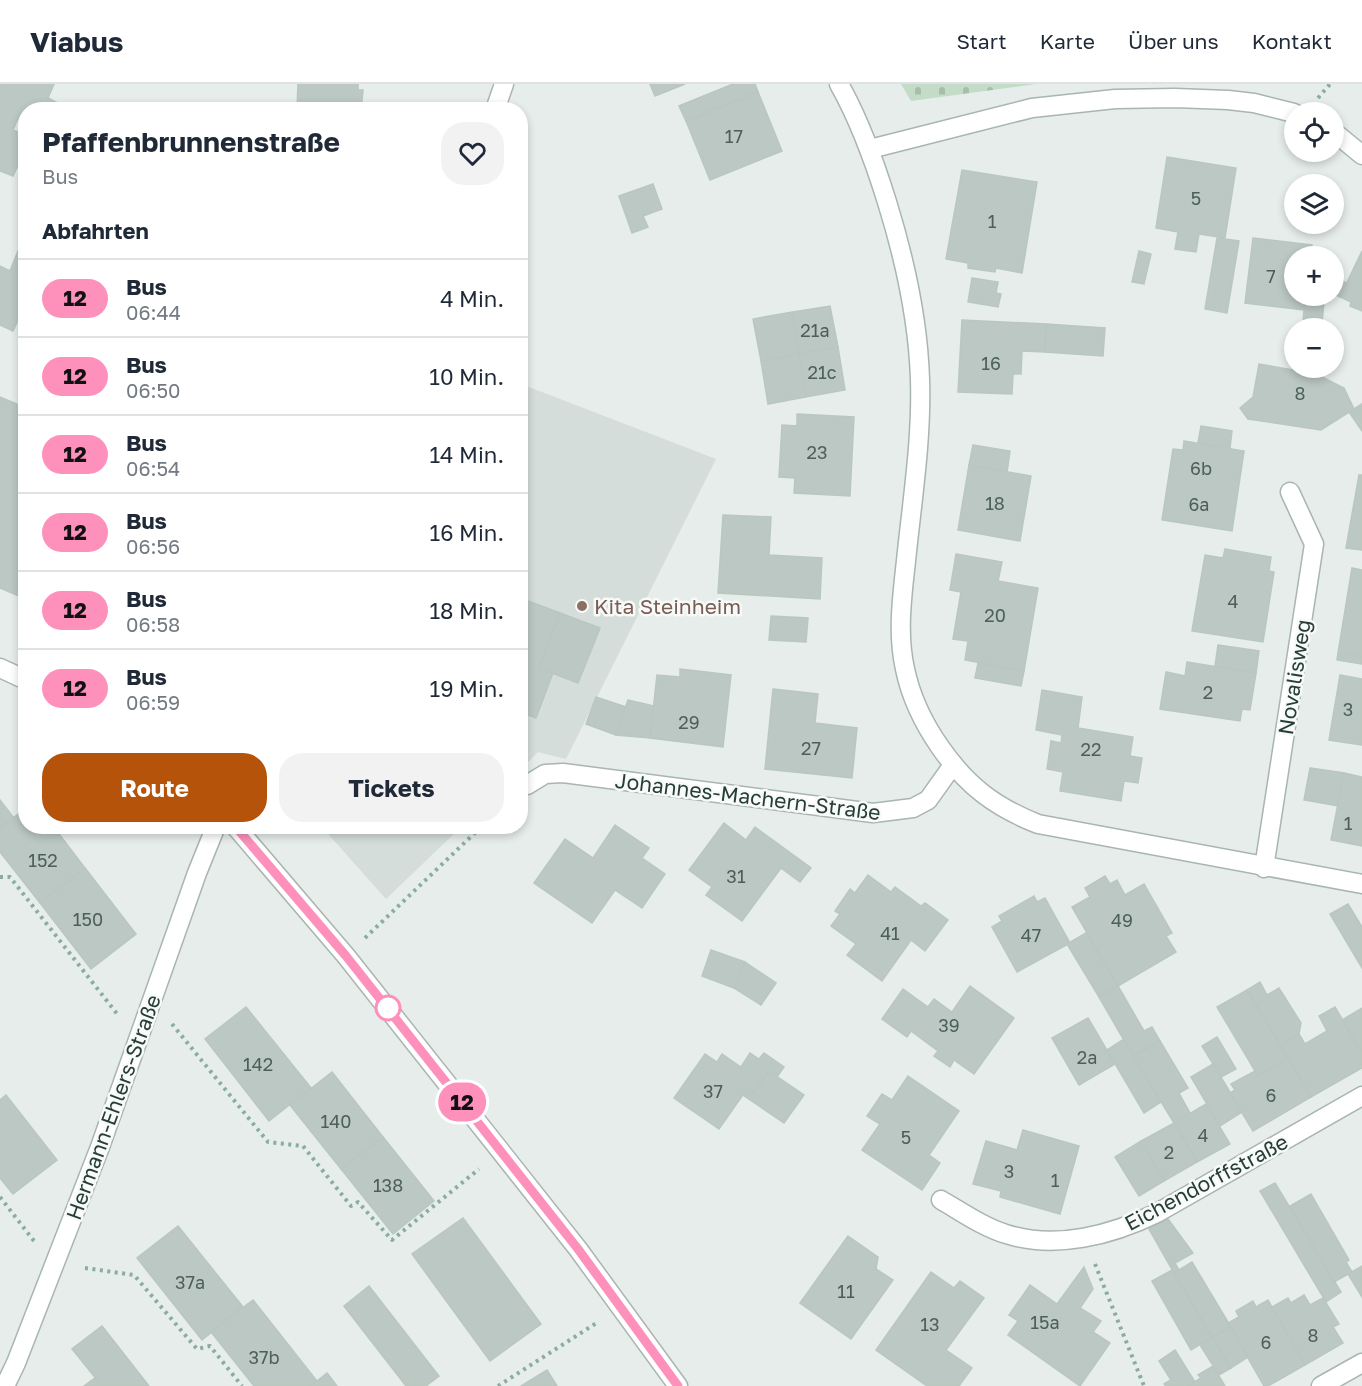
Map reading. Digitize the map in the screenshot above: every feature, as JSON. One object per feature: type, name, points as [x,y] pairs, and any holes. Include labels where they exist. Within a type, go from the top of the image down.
[{"type":"street","points":[[498,102],[504,84]]},
{"type":"street","points":[[839,84],[870,148],[903,255],[918,341],[920,410],[901,607],[903,653],[912,695],[928,729],[953,765],[973,787],[994,803],[1038,825],[1264,868],[1362,884]]},
{"type":"street","points":[[870,148],[1032,108],[1115,99],[1227,100],[1254,103],[1284,110]]},
{"type":"street","points":[[1344,140],[1362,155]]},
{"type":"street","name":"Novalisweg","points":[[1264,868],[1314,544],[1290,492]]},
{"type":"street","points":[[0,668],[18,676]]},
{"type":"street","name":"Johannes-Machern-Straße","points":[[528,784],[545,774],[563,773],[873,813],[913,808],[928,800],[953,765]]},
{"type":"street","name":"Hermann-Ehlers-Straße","points":[[5,1386],[100,1147],[213,834]]},
{"type":"street","points":[[242,834],[346,956],[501,1151],[621,1307],[678,1386]]},
{"type":"street","name":"Eichendorffstraße","points":[[941,1200],[989,1228],[1008,1235],[1051,1240],[1083,1238],[1130,1226],[1157,1213],[1362,1096]]},
{"type":"street","points":[[1321,1386],[1362,1363]]},
{"type":"path","points":[[346,956],[474,834]]},
{"type":"path","points":[[0,877],[10,877],[138,1040]]},
{"type":"path","points":[[152,1000],[268,1142],[303,1146],[351,1206],[358,1202],[392,1240],[501,1151]]},
{"type":"path","points":[[0,1197],[53,1266]]},
{"type":"path","points":[[1083,1238],[1101,1275],[1144,1386]]},
{"type":"path","points":[[85,1268],[134,1275],[197,1349],[210,1346],[242,1386]]},
{"type":"path","points":[[498,1386],[621,1307]]},
{"type":"shaded area","name":"Kita Steinheim","points":[[528,387],[716,459],[566,759],[538,752],[528,762]]},
{"type":"shaded area","points":[[328,834],[454,834],[386,899]]},
{"type":"green space","points":[[901,84],[1036,84],[911,101]]},
{"type":"building","points":[[0,84],[54,84],[48,98],[56,102],[18,102],[18,119],[13,130],[18,132],[18,165],[13,176],[0,171]]},
{"type":"building","points":[[298,84],[358,84],[358,90],[363,90],[362,102],[297,102]]},
{"type":"building","points":[[650,84],[685,84],[655,96]]},
{"type":"building","points":[[733,84],[755,84],[758,92],[686,121],[679,106]]},
{"type":"building","points":[[758,92],[782,151],[710,180],[686,121]]},
{"type":"building","points":[[1167,157],[1236,168],[1225,238],[1199,234],[1196,252],[1175,249],[1178,232],[1156,228]]},
{"type":"building","points":[[962,170],[1037,182],[1022,273],[996,268],[995,272],[968,268],[968,263],[946,259]]},
{"type":"building","points":[[653,184],[662,209],[643,216],[648,227],[632,233],[619,196]]},
{"type":"building","points":[[1217,238],[1239,241],[1227,313],[1205,309]]},
{"type":"building","points":[[1253,238],[1312,245],[1284,246],[1284,306],[1305,306],[1304,310],[1245,303]]},
{"type":"building","points":[[18,251],[18,320],[13,331],[0,325],[0,266],[10,271]]},
{"type":"building","points":[[1139,251],[1151,254],[1144,284],[1132,282]]},
{"type":"building","points":[[1362,251],[1362,311],[1350,306],[1351,302],[1344,299],[1344,289]]},
{"type":"building","points":[[972,278],[998,282],[996,293],[1001,294],[998,307],[968,302]]},
{"type":"building","points":[[830,306],[838,347],[799,354],[792,312]]},
{"type":"building","points":[[1304,306],[1324,306],[1323,318],[1303,318]]},
{"type":"building","points":[[792,312],[799,354],[761,361],[753,319]]},
{"type":"building","points":[[962,320],[1046,324],[1045,352],[1022,351],[1021,374],[1013,374],[1012,394],[958,392]]},
{"type":"building","points":[[1046,324],[1105,328],[1103,356],[1045,352]]},
{"type":"building","points":[[838,347],[845,390],[806,397],[799,354]]},
{"type":"building","points":[[799,354],[806,397],[768,404],[761,361]]},
{"type":"building","points":[[1259,364],[1284,368],[1284,378],[1324,378],[1344,388],[1354,409],[1321,430],[1248,419],[1240,408],[1253,397]]},
{"type":"building","points":[[0,397],[18,405],[18,596],[0,588]]},
{"type":"building","points":[[1362,404],[1362,431],[1349,412]]},
{"type":"building","points":[[797,414],[854,417],[850,496],[794,493],[795,478],[779,477],[782,425],[797,426]]},
{"type":"building","points":[[1201,426],[1232,431],[1230,448],[1198,443]]},
{"type":"building","points":[[1184,441],[1244,451],[1232,531],[1162,520],[1173,449],[1183,450]]},
{"type":"building","points":[[973,445],[1010,451],[1007,472],[969,465]]},
{"type":"building","points":[[969,465],[1031,476],[1020,541],[958,530]]},
{"type":"building","points":[[1359,475],[1362,475],[1362,550],[1346,548]]},
{"type":"building","points":[[723,515],[771,517],[769,555],[822,558],[820,599],[718,593]]},
{"type":"building","points":[[1225,549],[1271,557],[1269,571],[1274,572],[1263,642],[1192,631],[1205,555],[1223,558]]},
{"type":"building","points":[[956,554],[1002,562],[998,581],[1038,588],[1024,671],[965,660],[968,641],[953,639],[961,592],[950,590]]},
{"type":"building","points":[[1352,568],[1362,570],[1362,657],[1338,653]]},
{"type":"building","points":[[528,601],[560,613],[539,668],[553,673],[536,718],[528,715]]},
{"type":"building","points":[[560,613],[600,628],[578,683],[539,668]]},
{"type":"building","points":[[771,616],[808,618],[806,642],[769,640]]},
{"type":"building","points":[[1218,645],[1259,651],[1256,673],[1215,666]]},
{"type":"building","points":[[1338,653],[1362,657],[1362,664],[1337,660]]},
{"type":"building","points":[[1187,662],[1256,673],[1250,710],[1242,709],[1240,721],[1160,709],[1166,672],[1185,676]]},
{"type":"building","points":[[978,663],[1024,671],[1021,686],[975,678]]},
{"type":"building","points":[[680,669],[731,675],[723,747],[650,738],[657,675],[680,677]]},
{"type":"building","points":[[1340,675],[1362,679],[1362,745],[1329,740]]},
{"type":"building","points":[[773,689],[818,694],[815,723],[857,728],[852,778],[765,769]]},
{"type":"building","points":[[1042,690],[1082,697],[1078,728],[1133,737],[1130,756],[1142,758],[1138,783],[1124,781],[1121,801],[1060,791],[1063,772],[1047,769],[1051,741],[1061,743],[1062,735],[1036,730]]},
{"type":"building","points":[[596,697],[626,707],[616,735],[586,724]]},
{"type":"building","points":[[628,700],[654,706],[650,738],[616,735]]},
{"type":"building","points":[[1310,768],[1344,773],[1338,806],[1304,800]]},
{"type":"building","points":[[1344,773],[1362,777],[1362,846],[1331,840]]},
{"type":"building","points":[[0,800],[14,818],[0,828]]},
{"type":"building","points":[[18,814],[18,834],[59,834],[85,868],[40,903],[0,852],[0,828]]},
{"type":"building","points":[[724,823],[746,840],[755,827],[811,868],[800,882],[781,868],[742,921],[706,895],[712,887],[689,870]]},
{"type":"building","points":[[615,825],[649,848],[642,858],[665,874],[642,908],[615,890],[592,923],[534,883],[565,839],[593,858]]},
{"type":"building","points":[[85,868],[136,934],[91,969],[40,903]]},
{"type":"building","points":[[868,875],[891,892],[895,887],[921,906],[925,903],[948,920],[925,951],[911,940],[882,981],[847,955],[856,944],[831,926],[840,914],[835,911],[850,889],[855,893]]},
{"type":"building","points":[[1105,876],[1110,884],[1117,880],[1125,895],[1144,884],[1172,933],[1166,936],[1176,952],[1118,986],[1072,907],[1090,897],[1085,888]]},
{"type":"building","points":[[1034,896],[1037,902],[1045,898],[1070,943],[1017,972],[992,927],[1002,921],[999,916]]},
{"type":"building","points":[[1348,904],[1362,927],[1362,968],[1330,914]]},
{"type":"building","points":[[1086,933],[1118,986],[1099,997],[1067,944]]},
{"type":"building","points":[[711,950],[745,962],[734,988],[702,976]]},
{"type":"building","points":[[745,962],[776,983],[761,1005],[734,988]]},
{"type":"building","points":[[1260,982],[1267,995],[1279,988],[1301,1023],[1299,1034],[1281,1046],[1247,990]]},
{"type":"building","points":[[970,986],[1014,1018],[974,1074],[954,1060],[950,1067],[934,1056],[938,1051],[911,1031],[907,1037],[882,1019],[903,989],[928,1007],[934,999],[952,1012]]},
{"type":"building","points":[[1118,986],[1144,1031],[1152,1027],[1160,1041],[1133,1056],[1099,997]]},
{"type":"building","points":[[1247,990],[1288,1058],[1258,1076],[1217,1007]]},
{"type":"building","points":[[246,1007],[311,1088],[269,1121],[205,1039]]},
{"type":"building","points":[[1335,1007],[1362,1053],[1362,1068],[1311,1097],[1281,1046],[1299,1034],[1305,1044],[1327,1031],[1319,1016]]},
{"type":"building","points":[[1362,1008],[1362,1053],[1342,1020]]},
{"type":"building","points":[[1088,1018],[1115,1064],[1079,1085],[1052,1038]]},
{"type":"building","points":[[1217,1037],[1236,1069],[1221,1077],[1202,1046]]},
{"type":"building","points":[[1124,1039],[1161,1102],[1144,1113],[1107,1050]]},
{"type":"building","points":[[1160,1041],[1188,1088],[1179,1093],[1190,1113],[1174,1123],[1133,1056]]},
{"type":"building","points":[[750,1053],[759,1059],[764,1053],[784,1067],[777,1077],[769,1071],[753,1093],[747,1089],[719,1129],[674,1098],[705,1054],[717,1062],[722,1054],[741,1067]]},
{"type":"building","points":[[1288,1058],[1311,1097],[1253,1131],[1230,1093],[1235,1090],[1231,1084],[1255,1071],[1258,1076]]},
{"type":"building","points":[[1213,1064],[1242,1112],[1220,1126],[1191,1077]]},
{"type":"building","points":[[769,1071],[804,1095],[784,1123],[743,1095],[747,1089],[753,1093]]},
{"type":"building","points":[[332,1072],[383,1137],[341,1169],[290,1105]]},
{"type":"building","points":[[908,1076],[959,1111],[929,1155],[940,1163],[922,1190],[862,1150],[880,1124],[867,1116],[882,1094],[892,1100]]},
{"type":"building","points":[[6,1095],[57,1160],[13,1194],[0,1178],[0,1100]]},
{"type":"building","points":[[1206,1104],[1230,1144],[1197,1162],[1174,1123]]},
{"type":"building","points":[[1174,1123],[1197,1162],[1164,1181],[1141,1141]]},
{"type":"building","points":[[1023,1130],[1079,1146],[1060,1214],[1000,1197],[1001,1191],[973,1184],[986,1141],[1017,1150]]},
{"type":"building","points":[[383,1137],[434,1201],[393,1234],[341,1169]]},
{"type":"building","points":[[1141,1141],[1164,1181],[1139,1196],[1115,1157]]},
{"type":"building","points":[[1275,1183],[1341,1292],[1326,1302],[1260,1191]]},
{"type":"building","points":[[1311,1194],[1349,1260],[1346,1262],[1352,1272],[1334,1282],[1290,1206]]},
{"type":"building","points":[[463,1218],[541,1324],[490,1361],[412,1254]]},
{"type":"building","points":[[1168,1219],[1193,1253],[1175,1263],[1179,1270],[1174,1273],[1149,1229]]},
{"type":"building","points":[[178,1226],[243,1307],[202,1340],[137,1258]]},
{"type":"building","points":[[848,1236],[878,1257],[876,1269],[893,1280],[851,1339],[800,1303]]},
{"type":"building","points":[[1192,1262],[1231,1327],[1212,1337],[1174,1273]]},
{"type":"building","points":[[1362,1266],[1362,1297],[1348,1274]]},
{"type":"building","points":[[1084,1267],[1093,1289],[1080,1308],[1101,1321],[1093,1332],[1110,1343],[1080,1386],[1008,1335],[1018,1321],[1009,1315],[1030,1285],[1057,1304]]},
{"type":"building","points":[[1172,1270],[1212,1337],[1191,1350],[1152,1281]]},
{"type":"building","points":[[931,1272],[954,1288],[960,1281],[984,1298],[946,1350],[972,1368],[959,1386],[927,1386],[876,1350]]},
{"type":"building","points":[[369,1286],[439,1376],[426,1386],[406,1386],[344,1306]]},
{"type":"building","points":[[1304,1295],[1310,1305],[1323,1298],[1339,1324],[1333,1327],[1343,1343],[1305,1365],[1272,1307],[1288,1298],[1291,1303]]},
{"type":"building","points":[[253,1300],[317,1381],[310,1386],[254,1386],[211,1332]]},
{"type":"building","points":[[1268,1300],[1305,1365],[1268,1386],[1264,1386],[1228,1323],[1239,1317],[1236,1311],[1253,1301],[1256,1307]]},
{"type":"building","points":[[102,1326],[149,1386],[102,1386],[72,1349]]},
{"type":"building","points":[[1231,1327],[1248,1357],[1231,1368],[1212,1337]]},
{"type":"building","points":[[1212,1337],[1231,1368],[1219,1375],[1200,1345]]},
{"type":"building","points":[[1175,1350],[1195,1382],[1188,1386],[1166,1386],[1164,1384],[1171,1380],[1159,1361]]},
{"type":"building","points":[[1213,1366],[1225,1386],[1188,1386],[1201,1378],[1198,1375]]},
{"type":"building","points":[[547,1370],[557,1386],[521,1386]]},
{"type":"building","points":[[327,1373],[337,1386],[310,1386],[317,1381]]},
{"type":"building","points":[[95,1378],[102,1386],[84,1386]]},
{"type":"bus line","name":"12","points":[[242,834],[400,1023],[578,1249],[678,1386]]},
{"type":"place","name":"Kita Steinheim","points":[[582,606]]}]
